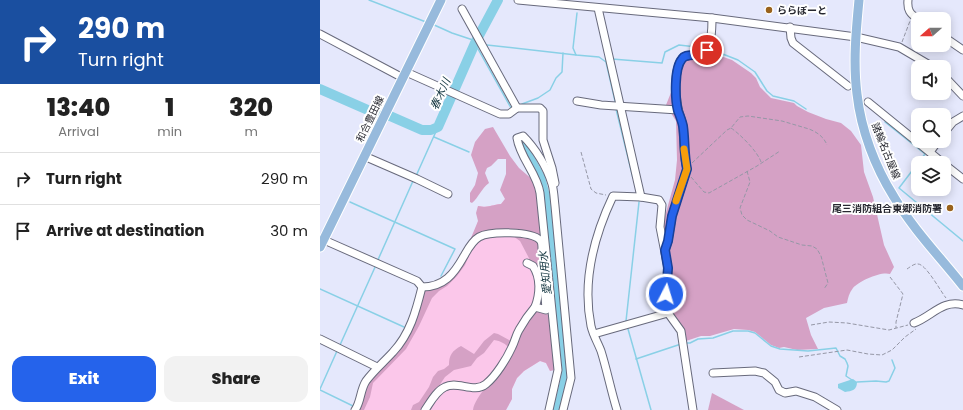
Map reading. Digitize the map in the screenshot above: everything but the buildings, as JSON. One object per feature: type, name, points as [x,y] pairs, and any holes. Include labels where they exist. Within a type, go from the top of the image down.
[{"type":"main road","name":"和合豊田線","points":[[322,244],[440,0]]},
{"type":"main road","name":"諸輪名古屋線","points":[[859,0],[856,37],[856,81],[860,109],[869,143],[881,174],[900,207],[963,286]]},
{"type":"street","points":[[518,0],[590,4],[598,8],[712,18],[790,27],[856,37],[899,47],[921,60]]},
{"type":"street","points":[[908,0],[908,10],[911,13]]},
{"type":"street","points":[[598,8],[619,106],[641,197]]},
{"type":"street","points":[[462,9],[517,108]]},
{"type":"street","points":[[665,250],[672,216],[686,170],[683,124],[678,110],[677,73],[681,59],[688,55],[700,55],[707,50],[710,43],[712,18]]},
{"type":"street","points":[[790,27],[792,43],[848,86]]},
{"type":"street","points":[[320,34],[404,75],[500,114],[509,114],[517,108],[540,108],[543,111],[543,140],[552,168],[556,194],[555,206]]},
{"type":"street","points":[[951,42],[963,50]]},
{"type":"street","points":[[951,83],[963,96]]},
{"type":"street","points":[[577,101],[619,106],[678,110]]},
{"type":"street","points":[[868,102],[935,156]]},
{"type":"street","points":[[951,124],[963,116]]},
{"type":"street","points":[[549,410],[558,370],[540,194],[537,181],[520,150],[517,138],[523,136],[531,145],[544,166],[552,183],[571,378],[563,410]]},
{"type":"street","points":[[930,152],[933,148]]},
{"type":"street","points":[[364,156],[448,194]]},
{"type":"street","points":[[951,169],[963,179]]},
{"type":"street","points":[[617,410],[601,351],[591,323],[588,299],[590,263],[600,226],[613,196],[641,197],[659,200],[662,206],[660,227],[668,268],[666,294],[668,313],[681,330],[693,410]]},
{"type":"street","points":[[422,287],[438,285],[447,279],[458,266],[471,243],[480,237],[498,233],[527,235],[539,239],[542,243],[546,310],[535,307]]},
{"type":"street","points":[[322,244],[417,281],[422,287]]},
{"type":"street","points":[[425,410],[444,387],[452,385],[467,388],[480,387],[487,384],[507,357],[522,326],[535,307],[539,295],[538,276],[533,266],[527,263]]},
{"type":"street","points":[[355,410],[359,403],[364,383],[377,367],[391,355],[406,336],[422,287]]},
{"type":"street","points":[[914,323],[922,320],[937,309],[949,304],[954,303],[963,305]]},
{"type":"street","points":[[594,334],[668,313]]},
{"type":"street","points":[[320,340],[377,367]]},
{"type":"street","points":[[713,373],[755,371],[764,374],[775,382],[779,390],[784,393],[796,391],[815,397],[837,410]]},
{"type":"path","points":[[902,43],[911,25]]},
{"type":"path","points":[[780,151],[707,193],[704,192],[686,170],[727,130],[731,128],[737,120],[743,116],[769,119],[815,131],[825,140],[827,146]]},
{"type":"path","points":[[731,128],[738,133],[758,155],[761,163]]},
{"type":"path","points":[[581,152],[591,189],[596,193],[613,196]]},
{"type":"path","points":[[747,171],[750,182],[740,208],[742,216],[778,237],[802,245],[812,246],[817,249],[821,256],[828,283],[824,289]]},
{"type":"path","points":[[907,269],[920,264],[930,275],[949,304]]},
{"type":"path","points":[[890,277],[903,294],[896,322],[896,328]]},
{"type":"path","points":[[799,357],[847,350],[882,355],[892,350],[905,337],[919,327],[922,320]]},
{"type":"path","points":[[811,325],[829,322],[842,322],[887,330],[914,323]]},
{"type":"shaded area","points":[[709,52],[732,60],[751,73],[756,78],[760,87],[771,98],[794,103],[808,112],[841,123],[851,131],[861,145],[864,172],[873,197],[884,245],[894,267],[890,274],[886,273],[876,275],[856,285],[848,297],[847,303],[824,308],[806,318],[811,335],[818,349],[797,350],[784,347],[779,348],[771,345],[755,332],[734,329],[710,336],[701,336],[686,341],[671,311],[662,227],[675,180],[677,160],[676,121],[666,105],[684,60],[701,57]]},
{"type":"shaded area","points":[[493,127],[519,168],[533,180],[538,187],[543,235],[539,260],[541,268],[543,307],[541,310],[548,315],[551,324],[555,370],[550,371],[546,363],[540,361],[524,371],[517,378],[512,389],[512,399],[506,410],[473,410],[478,399],[504,365],[512,351],[504,344],[494,340],[471,366],[454,370],[445,377],[422,410],[411,410],[413,405],[419,402],[438,371],[449,365],[450,356],[455,350],[461,346],[474,354],[484,341],[494,333],[511,341],[538,297],[531,262],[520,241],[506,231],[482,234],[472,249],[465,265],[457,276],[432,298],[406,349],[373,383],[370,397],[364,410],[357,410],[368,382],[390,359],[423,291],[445,277],[452,269],[471,238],[478,221],[476,213],[478,206],[488,207],[501,204],[505,199],[500,190],[506,174],[506,159],[498,159],[487,168],[485,173],[489,183],[472,203],[470,202],[470,193],[475,185],[478,173],[471,155],[475,142],[485,129]]},
{"type":"shaded area","points":[[505,199],[543,235],[551,324],[550,371],[546,363],[540,361],[524,371],[517,378],[512,389],[512,399],[506,410],[357,410],[364,390],[453,266],[469,241],[477,226],[478,206],[488,207],[501,204]]},
{"type":"shaded area","points":[[712,393],[744,410],[708,410]]},
{"type":"water","points":[[853,379],[857,382],[854,390],[845,392],[838,388],[838,384]]},
{"type":"waterway","points":[[369,0],[426,22]]},
{"type":"waterway","name":"春木川","points":[[320,89],[377,114],[390,116],[422,130],[431,130],[438,127],[475,43],[498,0]]},
{"type":"waterway","points":[[577,13],[573,48],[576,55],[599,57],[606,62],[615,101]]},
{"type":"waterway","points":[[432,24],[473,40],[511,108]]},
{"type":"waterway","points":[[487,45],[576,55]]},
{"type":"waterway","points":[[612,59],[662,63],[665,52],[679,45],[705,48]]},
{"type":"waterway","points":[[710,49],[738,60],[755,72],[767,91],[773,96],[794,101],[806,109]]},
{"type":"waterway","points":[[522,104],[538,98],[550,90],[556,78],[562,72],[563,53]]},
{"type":"waterway","points":[[616,109],[633,178]]},
{"type":"waterway","points":[[885,122],[925,154],[923,156]]},
{"type":"waterway","points":[[416,176],[438,127]]},
{"type":"waterway","points":[[434,137],[469,152]]},
{"type":"waterway","name":"愛知用水","points":[[521,139],[542,177],[547,196],[564,366],[564,377],[556,410]]},
{"type":"waterway","points":[[911,172],[899,188],[963,241]]},
{"type":"waterway","points":[[377,262],[413,181]]},
{"type":"waterway","points":[[350,202],[455,249],[441,276]]},
{"type":"waterway","points":[[626,321],[639,202]]},
{"type":"waterway","points":[[340,345],[376,265]]},
{"type":"waterway","points":[[320,289],[404,327]]},
{"type":"waterway","points":[[628,329],[651,410]]},
{"type":"waterway","points":[[685,343],[690,343],[698,339],[713,338],[733,331],[748,331],[755,333],[771,346],[780,349],[808,351],[836,348],[840,356],[845,359],[847,363],[848,366],[846,376],[852,380]]},
{"type":"waterway","points":[[636,359],[681,344]]},
{"type":"waterway","points":[[320,389],[337,351]]},
{"type":"waterway","points":[[857,382],[889,381],[895,368],[892,360]]},
{"type":"waterway","points":[[320,390],[353,406]]},
{"type":"slow traffic","points":[[676,201],[687,169],[684,149]]},
{"type":"place","name":"ららぽーと","points":[[769,10]]},
{"type":"place","name":"尾三消防組合東郷消防署","points":[[950,208]]},
{"type":"route","points":[[666,294],[668,268],[665,250],[672,216],[687,169],[685,161],[683,124],[678,110],[676,91],[677,73],[681,59],[688,55],[700,55],[707,50]]}]
